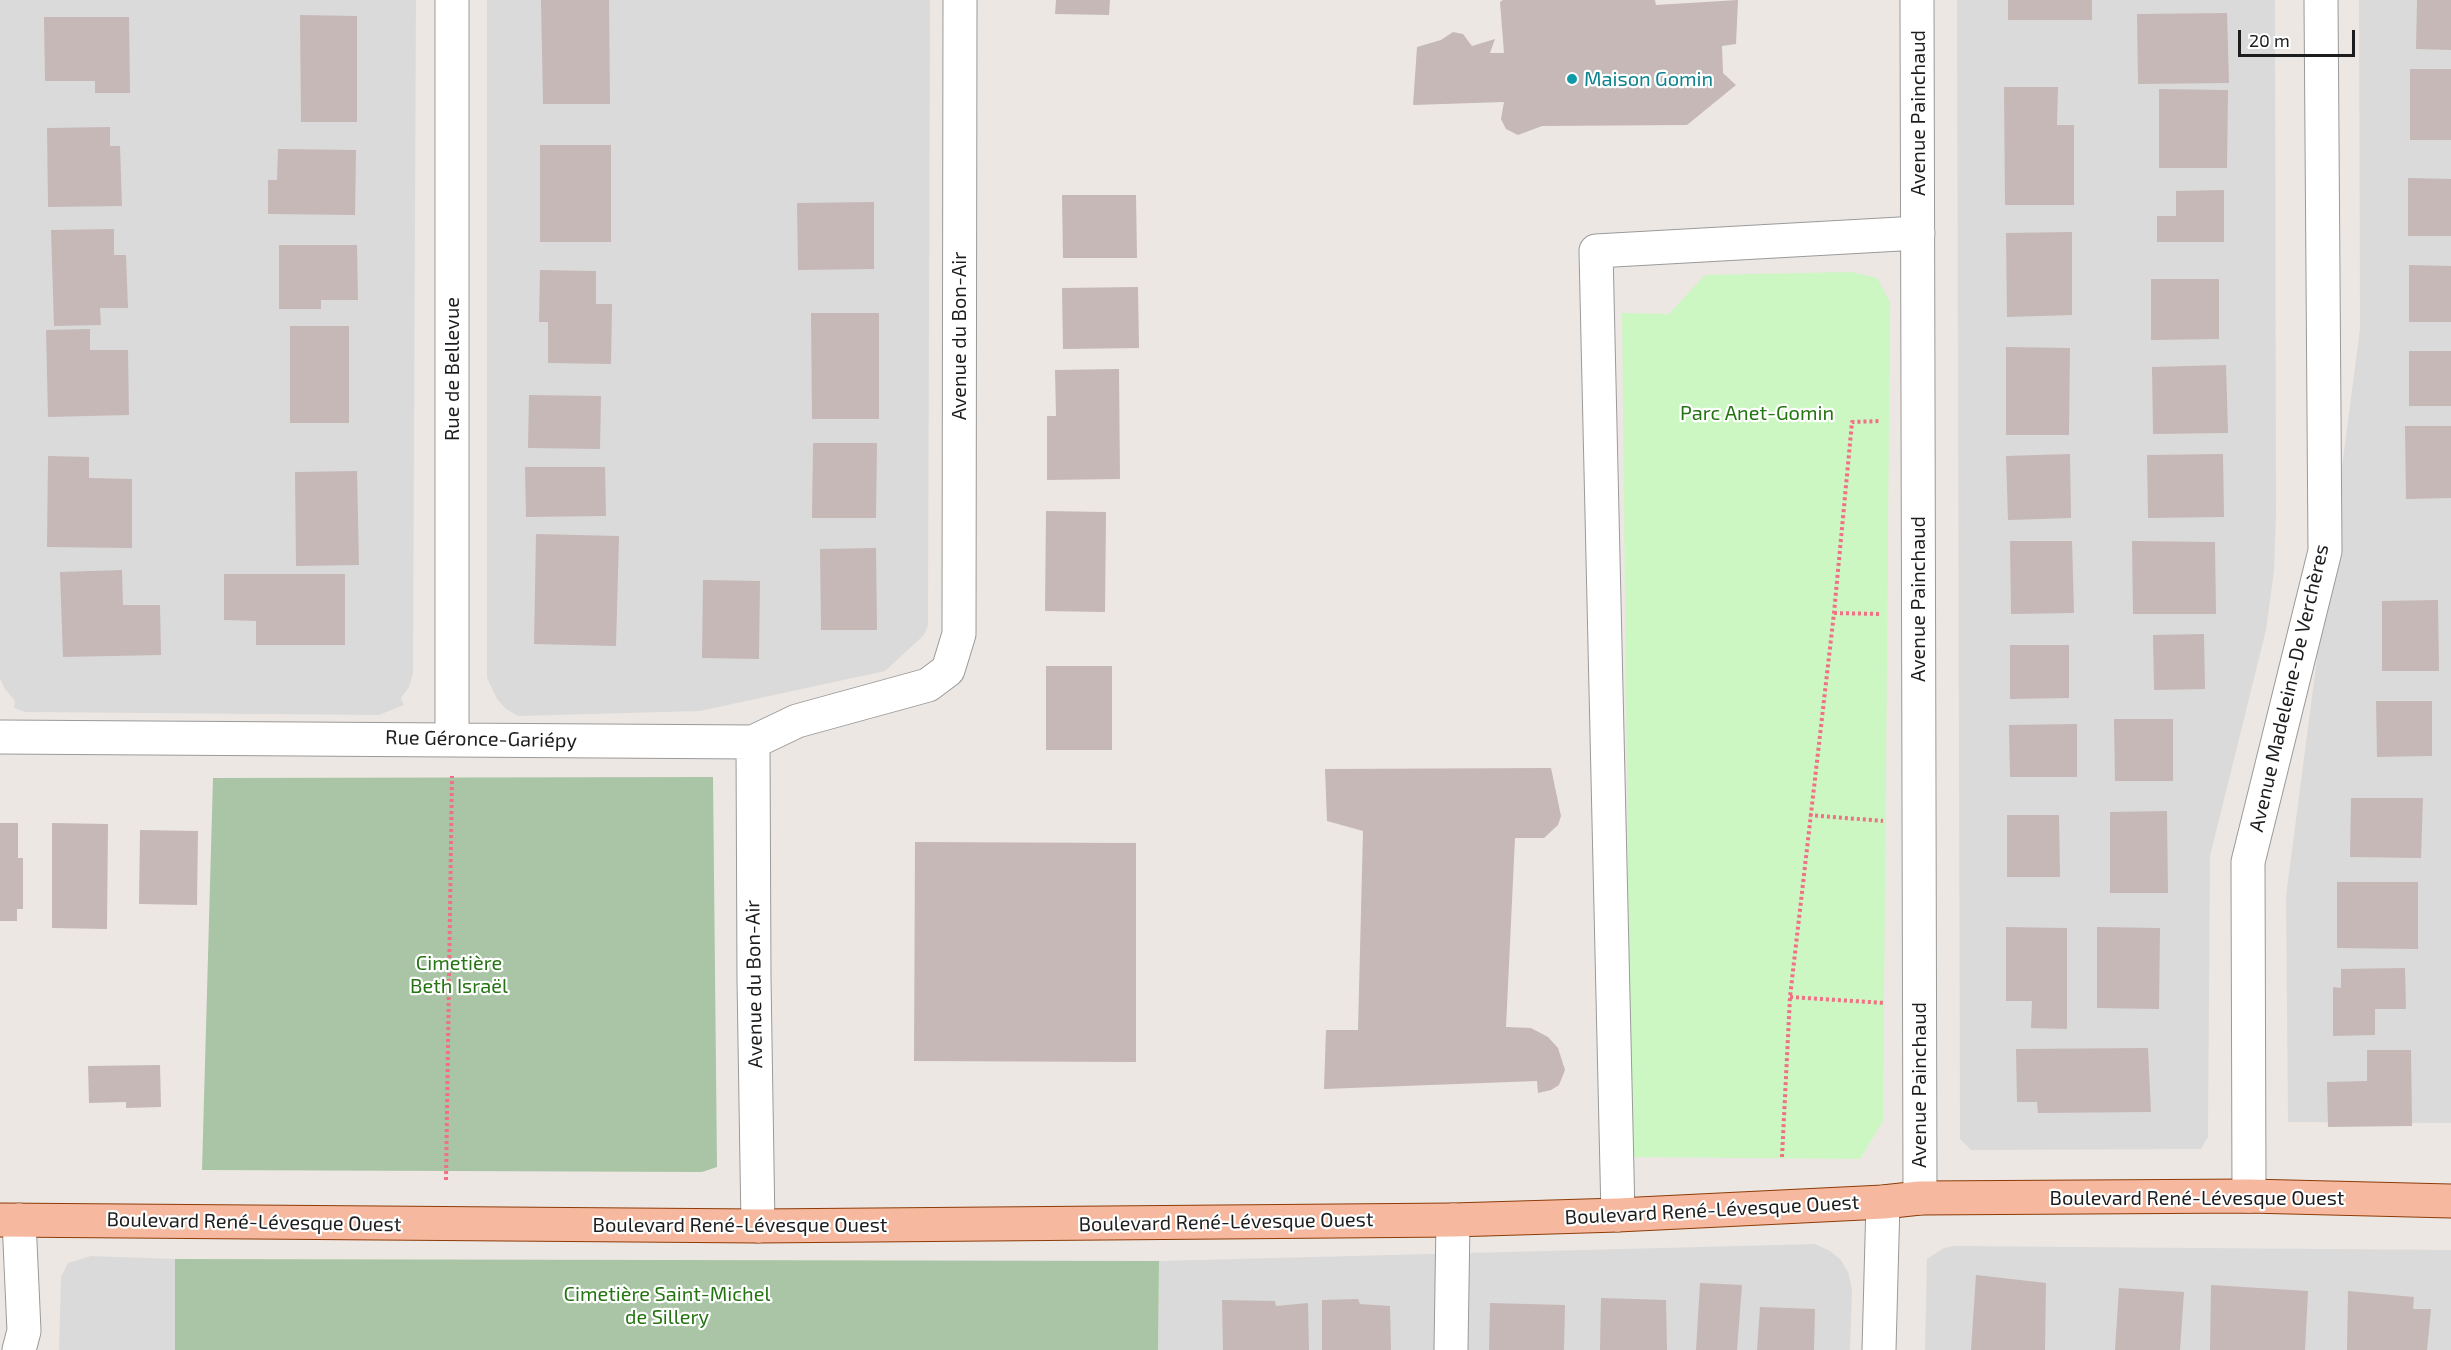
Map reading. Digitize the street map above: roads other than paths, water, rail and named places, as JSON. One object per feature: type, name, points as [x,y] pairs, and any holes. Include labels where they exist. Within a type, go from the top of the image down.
[{"type":"main road","name":"Boulevard René-Lévesque Ouest","points":[[9,1220],[759,1226],[1453,1220],[1618,1215],[1883,1202],[1920,1198],[2249,1196],[2451,1201]]},
{"type":"street","name":"Rue de Bellevue","points":[[452,0],[452,739]]},
{"type":"street","name":"Avenue du Bon-Air","points":[[948,670],[959,634],[960,0]]},
{"type":"street","name":"Avenue Painchaud","points":[[1917,0],[1920,1198]]},
{"type":"street","name":"Avenue Madeleine-De Verchères","points":[[2249,1196],[2248,862],[2325,551],[2321,0]]},
{"type":"street","points":[[1618,1215],[1596,251],[1918,233]]},
{"type":"street","name":"Rue Géronce-Gariépy","points":[[0,737],[753,742],[797,721],[928,685],[948,670]]},
{"type":"street","name":"Avenue du Bon-Air","points":[[753,742],[754,979],[759,1226]]},
{"type":"street","points":[[1879,1350],[1883,1202]]},
{"type":"street","points":[[9,1220],[24,1331],[19,1350]]},
{"type":"street","points":[[1451,1350],[1453,1220]]},
{"type":"place","name":"Maison Gomin","points":[[1572,79]]},
{"type":"park label","name":"Parc Anet-Gomin","points":[[1757,413]]},
{"type":"park label","name":"Cimetière Beth Israël","points":[[459,974]]},
{"type":"park label","name":"Cimetière Saint-Michel de Sillery","points":[[667,1306]]}]
